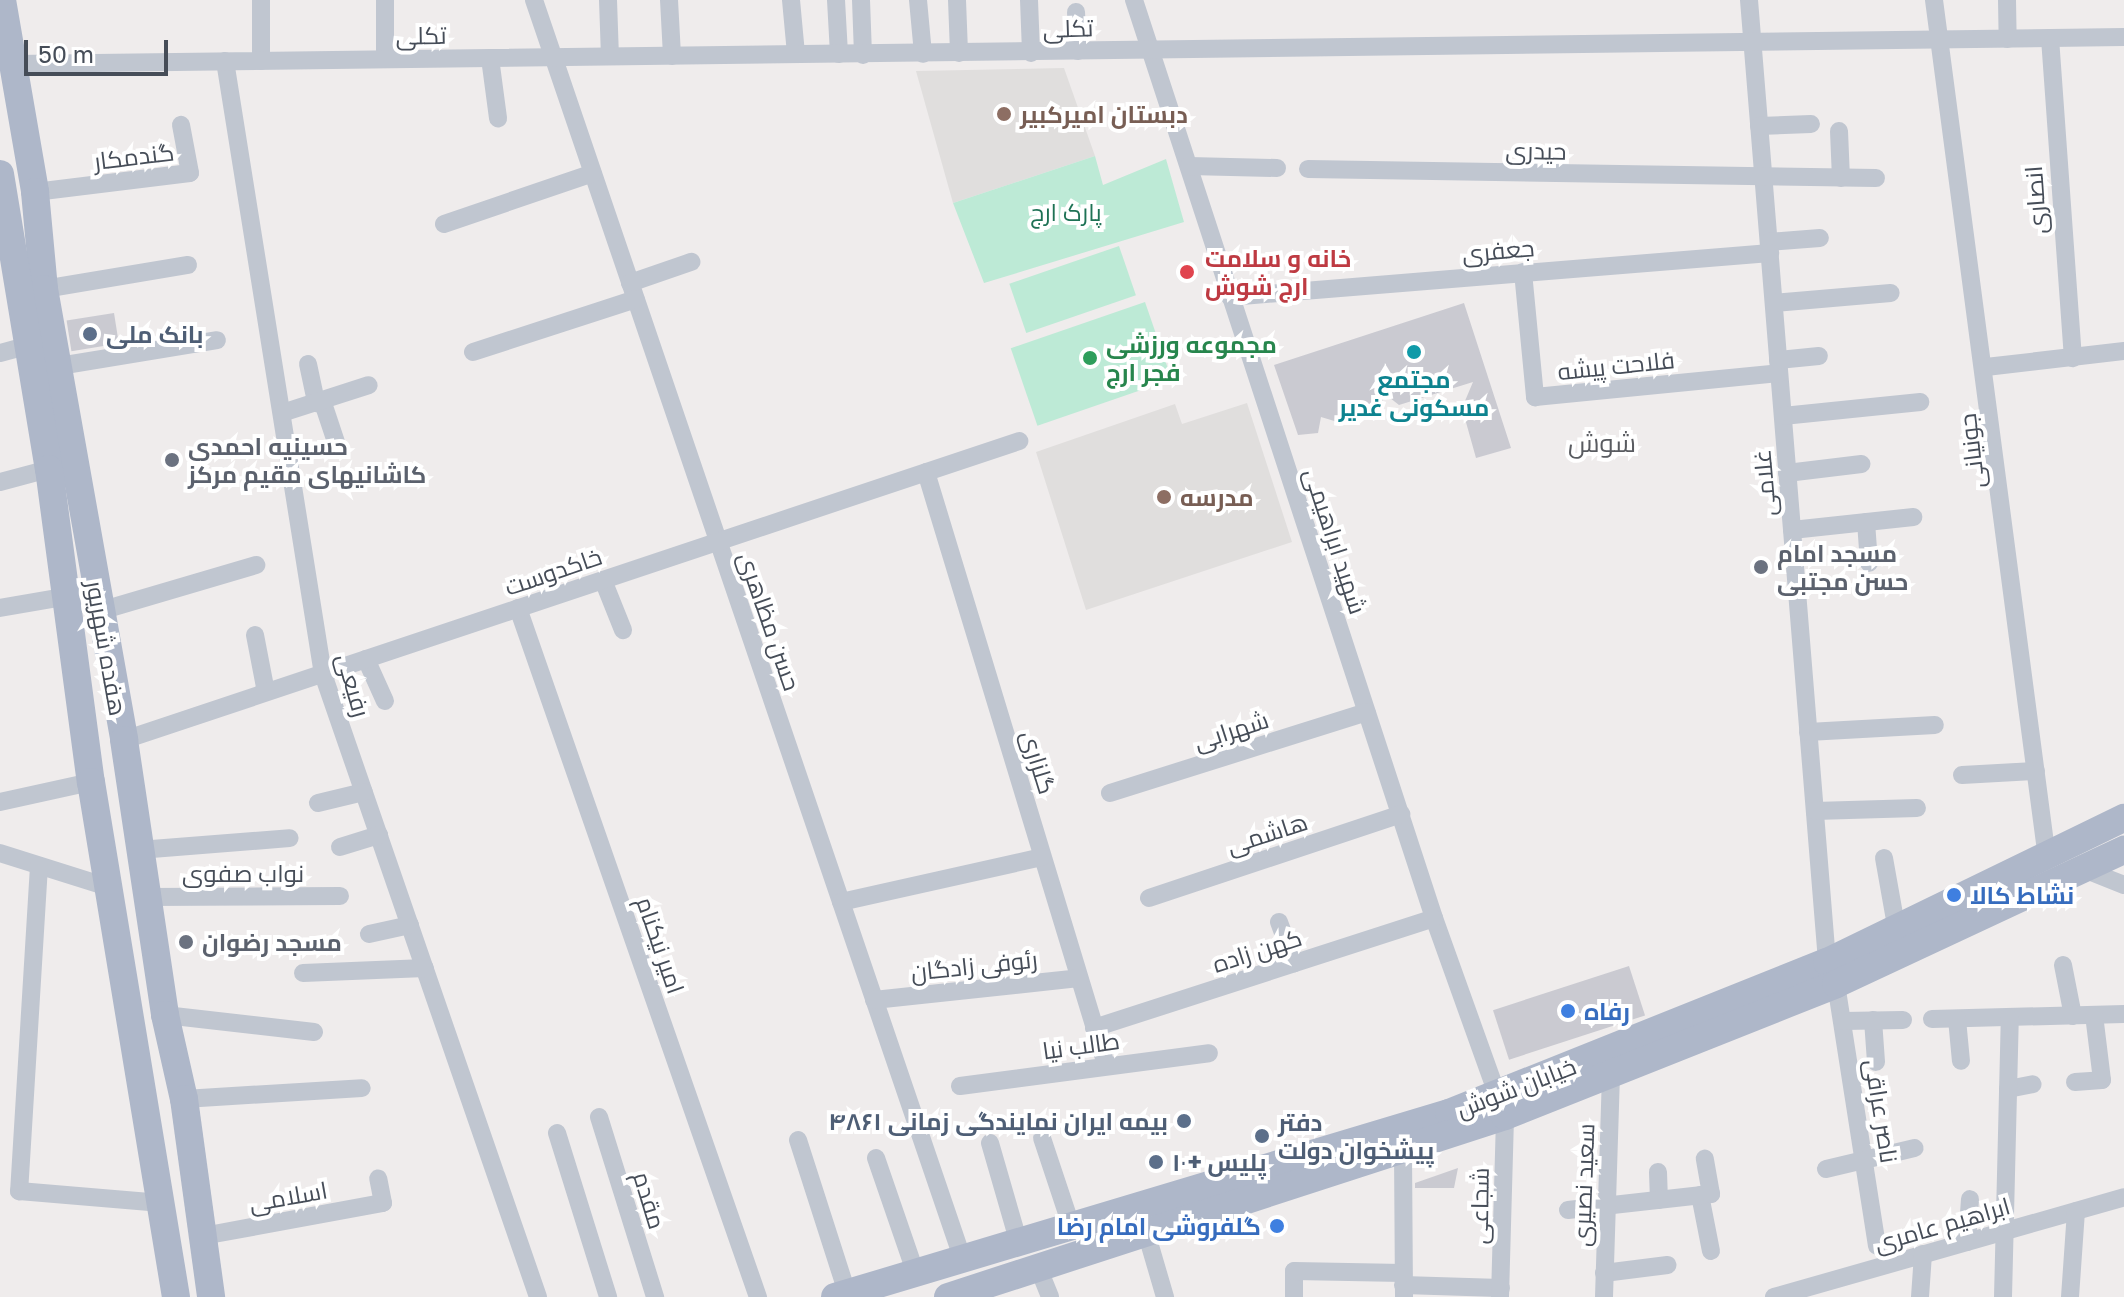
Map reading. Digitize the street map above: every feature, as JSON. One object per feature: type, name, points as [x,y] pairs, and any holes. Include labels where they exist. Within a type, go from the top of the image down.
[{"type":"main road","name":"هفده شهریور","points":[[2,0],[35,192],[44,289],[124,740],[165,1015],[184,1099],[211,1297]]},
{"type":"main road","name":"هفده شهریور","points":[[0,174],[14,350],[49,469],[91,782],[176,1297]]},
{"type":"main road","name":"خیابان شوش","points":[[841,1295],[1018,1240],[1611,1075],[1832,973],[1897,931],[2124,818]]},
{"type":"main road","name":"خیابان شوش","points":[[948,1297],[978,1292],[1038,1267],[1403,1152],[1501,1105],[2086,870],[2124,850]]},
{"type":"street","points":[[261,0],[261,61]]},
{"type":"street","points":[[385,0],[385,59]]},
{"type":"street","name":"حسن مظاهری","points":[[534,0],[962,1257]]},
{"type":"street","points":[[608,0],[610,56]]},
{"type":"street","points":[[669,0],[672,56]]},
{"type":"street","points":[[791,0],[796,54]]},
{"type":"street","points":[[836,0],[839,54]]},
{"type":"street","points":[[861,0],[863,55]]},
{"type":"street","points":[[918,0],[923,54]]},
{"type":"street","points":[[957,0],[959,53]]},
{"type":"street","points":[[1029,0],[1031,53]]},
{"type":"street","name":"شهید ابراهیمی","points":[[1134,0],[1434,918],[1501,1105]]},
{"type":"street","name":"غلامی","points":[[1749,0],[1808,732],[1832,973]]},
{"type":"street","name":"جونیانی","points":[[1934,0],[1986,367],[2047,858]]},
{"type":"street","points":[[2007,0],[2008,39]]},
{"type":"street","points":[[1076,12],[1078,51]]},
{"type":"street","name":"تکلی","points":[[14,64],[2124,37]]},
{"type":"street","name":"انصاری","points":[[2050,38],[2073,358]]},
{"type":"street","points":[[490,58],[498,118]]},
{"type":"street","name":"رفیعی","points":[[225,61],[323,674],[538,1297]]},
{"type":"street","points":[[1759,126],[1811,124]]},
{"type":"street","name":"گندمکار","points":[[35,192],[190,173],[181,125]]},
{"type":"street","points":[[1839,131],[1841,178]]},
{"type":"street","points":[[1189,166],[1277,168]]},
{"type":"street","name":"حیدری","points":[[1308,169],[1763,179],[1876,178]]},
{"type":"street","points":[[444,224],[593,173]]},
{"type":"street","name":"جعفری","points":[[1230,297],[1523,272],[1769,247],[1820,238]]},
{"type":"street","points":[[473,352],[633,291],[691,262]]},
{"type":"street","points":[[44,289],[188,265]]},
{"type":"street","name":"فلاحت پیشه","points":[[1523,272],[1535,397],[1779,366]]},
{"type":"street","points":[[1774,303],[1891,293]]},
{"type":"street","points":[[59,366],[217,340]]},
{"type":"street","points":[[1986,367],[2124,351]]},
{"type":"street","points":[[1779,366],[1819,356]]},
{"type":"street","points":[[308,364],[319,402],[336,442]]},
{"type":"street","points":[[282,413],[369,385]]},
{"type":"street","points":[[1783,416],[1920,402]]},
{"type":"street","name":"خاکدوست","points":[[124,740],[1019,441]]},
{"type":"street","points":[[1787,473],[1861,464]]},
{"type":"street","points":[[0,482],[49,469]]},
{"type":"street","name":"گلزاری","points":[[926,472],[1106,1065]]},
{"type":"street","points":[[1792,530],[1913,517]]},
{"type":"street","points":[[1866,522],[1869,563]]},
{"type":"street","points":[[100,611],[256,565]]},
{"type":"street","points":[[603,580],[623,630]]},
{"type":"street","points":[[0,608],[64,597]]},
{"type":"street","name":"امیر نیکنام","points":[[518,608],[758,1297]]},
{"type":"street","points":[[255,635],[266,692]]},
{"type":"street","points":[[366,659],[385,701]]},
{"type":"street","name":"شهرابی","points":[[1110,793],[1367,712]]},
{"type":"street","points":[[1808,732],[1935,725]]},
{"type":"street","points":[[1962,775],[2036,771]]},
{"type":"street","points":[[0,802],[91,782]]},
{"type":"street","points":[[318,803],[364,792]]},
{"type":"street","points":[[1815,811],[1917,808]]},
{"type":"street","name":"هاشمی","points":[[1149,898],[1401,814]]},
{"type":"street","points":[[340,847],[379,835]]},
{"type":"street","points":[[139,850],[290,838]]},
{"type":"street","points":[[0,853],[108,887]]},
{"type":"street","points":[[841,902],[1042,857]]},
{"type":"street","points":[[1884,858],[1897,931]]},
{"type":"street","points":[[39,866],[19,1191],[161,1203]]},
{"type":"street","points":[[2086,870],[2124,885]]},
{"type":"street","name":"نواب صفوی","points":[[146,897],[340,896]]},
{"type":"street","name":"کهن زاده","points":[[1094,1028],[1434,918]]},
{"type":"street","points":[[1279,922],[1294,963]]},
{"type":"street","points":[[369,934],[410,925]]},
{"type":"street","points":[[2063,965],[2073,1016]]},
{"type":"street","points":[[303,973],[425,968]]},
{"type":"street","name":"ناصر عراقی","points":[[1832,973],[1866,1160],[1877,1246]]},
{"type":"street","name":"رئوفی زادگان","points":[[874,1000],[1079,978]]},
{"type":"street","points":[[1932,1019],[2124,1014]]},
{"type":"street","points":[[165,1015],[314,1032]]},
{"type":"street","points":[[2075,1082],[2102,1080],[2094,1015]]},
{"type":"street","points":[[2003,1297],[2010,1017]]},
{"type":"street","points":[[1957,1019],[1961,1061]]},
{"type":"street","points":[[1873,1020],[1876,1062]]},
{"type":"street","points":[[1843,1021],[1903,1020]]},
{"type":"street","name":"طالب نیا","points":[[960,1086],[1209,1053]]},
{"type":"street","name":"سعید نصیری","points":[[1604,1297],[1611,1075]]},
{"type":"street","points":[[2008,1089],[2033,1084]]},
{"type":"street","points":[[184,1099],[362,1088]]},
{"type":"street","name":"شجاعی","points":[[1501,1105],[1501,1292]]},
{"type":"street","name":"مقدم","points":[[599,1117],[655,1297]]},
{"type":"street","points":[[557,1133],[608,1297]]},
{"type":"street","points":[[1042,1138],[1071,1225]]},
{"type":"street","points":[[798,1140],[841,1295]]},
{"type":"street","points":[[990,1143],[1018,1240]]},
{"type":"street","points":[[1826,1169],[1915,1148]]},
{"type":"street","points":[[1403,1152],[1403,1285]]},
{"type":"street","points":[[876,1158],[915,1271]]},
{"type":"street","points":[[1705,1159],[1711,1251]]},
{"type":"street","points":[[1658,1172],[1659,1200]]},
{"type":"street","name":"اسلامی","points":[[203,1236],[383,1203],[378,1178]]},
{"type":"street","points":[[1568,1210],[1706,1194]]},
{"type":"street","name":"ابراهیم عامری","points":[[1774,1297],[1820,1290],[1923,1254],[2124,1197]]},
{"type":"street","points":[[1967,1242],[1970,1199]]},
{"type":"street","points":[[2070,1297],[2076,1211]]},
{"type":"street","points":[[1146,1232],[1165,1297]]},
{"type":"street","points":[[1920,1297],[1923,1254]]},
{"type":"street","points":[[1604,1273],[1667,1265]]},
{"type":"street","points":[[1038,1267],[1050,1297]]},
{"type":"street","points":[[1294,1297],[1294,1271],[1403,1285],[1501,1292]]},
{"type":"shaded area","name":"دبستان امیرکبیر","points":[[1064,68],[1095,156],[953,203],[916,71]]},
{"type":"shaded area","name":"مدرسه","points":[[1247,403],[1292,542],[1086,610],[1036,452],[1175,404],[1182,424]]},
{"type":"green space","name":"پارک ارج","points":[[1095,156],[1103,185],[1166,159],[1184,222],[984,283],[953,203]]},
{"type":"green space","points":[[1119,246],[1136,295],[1026,333],[1009,284]]},
{"type":"green space","name":"مجموعه ورزشی فجر ارج","points":[[1145,302],[1172,380],[1037,426],[1011,348]]},
{"type":"building","points":[[1464,303],[1511,448],[1476,458],[1462,408],[1473,382],[1399,405],[1385,394],[1379,411],[1341,423],[1321,417],[1318,433],[1298,435],[1274,365]]},
{"type":"building","name":"بانک ملی","points":[[114,313],[119,344],[71,351],[67,321]]},
{"type":"building","name":"رفاه","points":[[1629,966],[1645,1015],[1509,1060],[1493,1010]]},
{"type":"building","points":[[1458,1168],[1454,1188],[1415,1188],[1415,1183]]},
{"type":"place","name":"دبستان امیرکبیر","points":[[1004,114]]},
{"type":"place","name":"خانه و سلامت ارج شوش","points":[[1187,272]]},
{"type":"place","name":"بانک ملی","points":[[90,334]]},
{"type":"place","name":"مجتمع مسکونی غدیر","points":[[1414,352]]},
{"type":"place","name":"مجموعه ورزشی فجر ارج","points":[[1090,358]]},
{"type":"place","name":"حسینیه احمدی کاشانیهای مقیم مرکز","points":[[172,460]]},
{"type":"place","name":"مدرسه","points":[[1164,497]]},
{"type":"place","name":"مسجد امام حسن مجتبی","points":[[1761,567]]},
{"type":"place","name":"نشاط کالا","points":[[1954,895]]},
{"type":"place","name":"مسجد رضوان","points":[[186,942]]},
{"type":"place","name":"رفاه","points":[[1568,1011]]},
{"type":"place","name":"بیمه ایران نمایندگی زمانی ۴۸۶۱","points":[[1184,1121]]},
{"type":"place","name":"دفتر پیشخوان دولت","points":[[1262,1136]]},
{"type":"place","name":"پلیس +۱۰","points":[[1156,1162]]},
{"type":"place","name":"گلفروشی امام رضا","points":[[1277,1226]]},
{"type":"district","name":"شوش","points":[[1602,443]]}]
